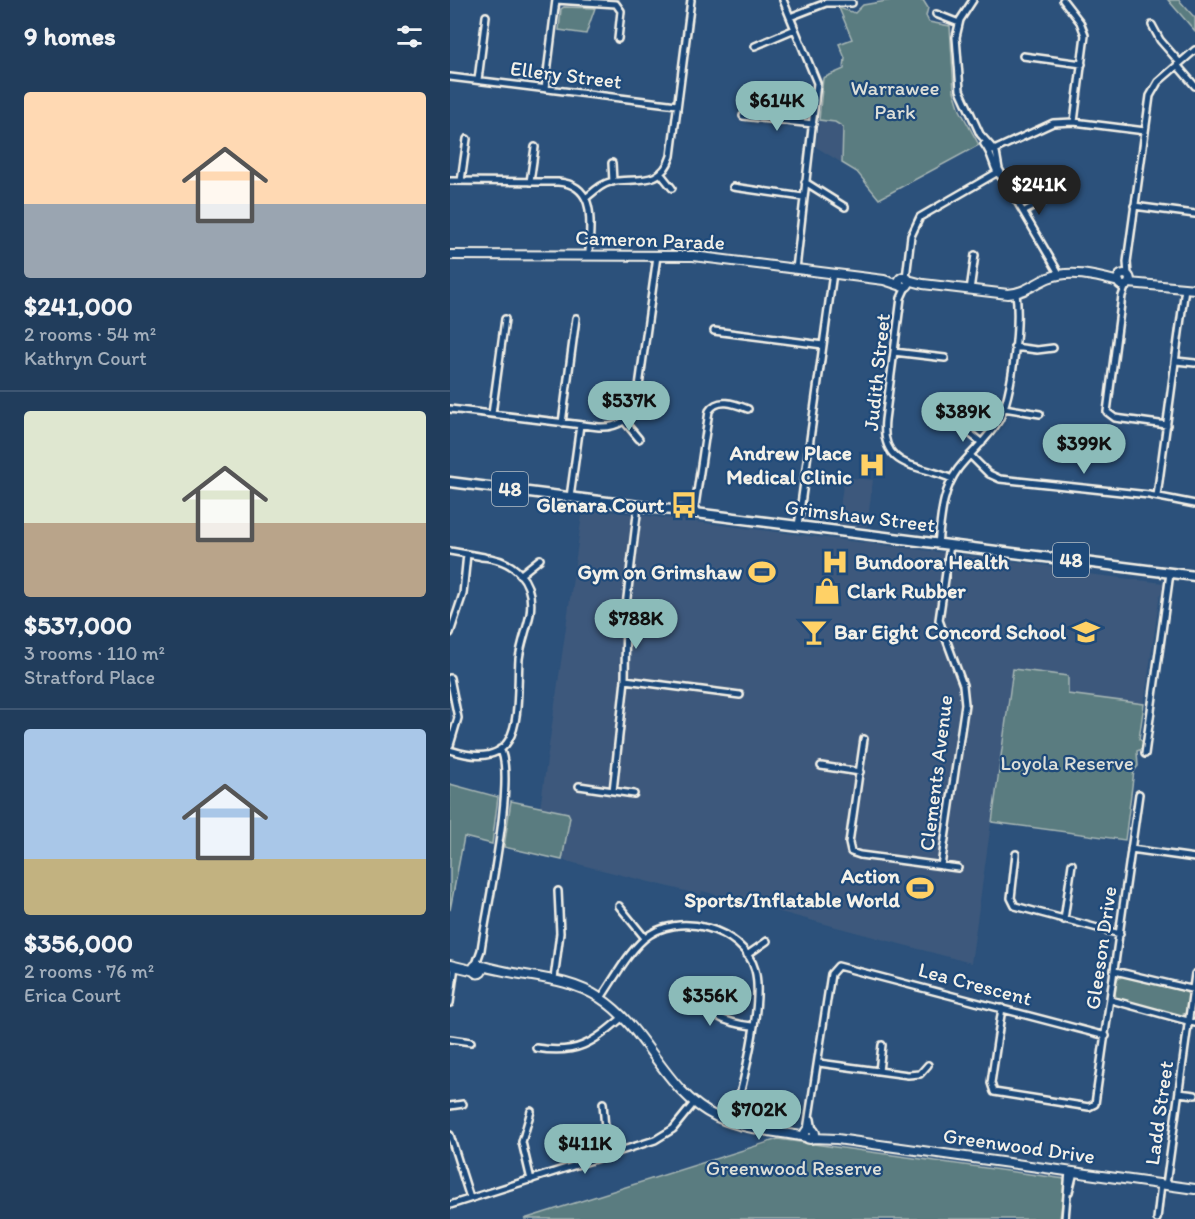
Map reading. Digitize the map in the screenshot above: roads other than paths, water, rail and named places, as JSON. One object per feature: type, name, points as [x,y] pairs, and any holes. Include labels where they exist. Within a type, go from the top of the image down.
[{"type":"main road","name":"Grimshaw Street","points":[[450,482],[1195,576]]},
{"type":"street","points":[[545,89],[556,0],[616,4],[621,11],[618,39]]},
{"type":"street","points":[[586,198],[604,185],[613,182],[646,181],[660,173],[670,156],[691,0]]},
{"type":"street","points":[[783,0],[817,80],[794,268]]},
{"type":"street","points":[[973,0],[959,23],[955,49],[960,90],[984,145],[994,151]]},
{"type":"street","points":[[1063,0],[1084,30],[1074,122]]},
{"type":"street","points":[[790,17],[826,3],[852,3]]},
{"type":"street","points":[[936,14],[959,23]]},
{"type":"street","points":[[478,80],[486,16]]},
{"type":"street","points":[[1152,25],[1160,40],[1195,86]]},
{"type":"street","points":[[755,46],[795,29]]},
{"type":"street","points":[[1167,425],[1115,418],[1108,414],[1107,405],[1134,206],[1153,89],[1195,50]]},
{"type":"street","points":[[1023,56],[1082,64]]},
{"type":"street","name":"Ellery Street","points":[[450,77],[677,105]]},
{"type":"street","points":[[743,116],[813,124]]},
{"type":"street","points":[[994,151],[1044,125],[1074,122],[1145,131]]},
{"type":"street","points":[[461,181],[467,139]]},
{"type":"street","points":[[530,182],[535,147]]},
{"type":"street","points":[[994,151],[997,172],[1010,188],[1057,276]]},
{"type":"street","points":[[612,163],[613,182]]},
{"type":"street","name":"Judith Street","points":[[951,479],[907,466],[898,459],[888,445],[884,426],[906,264],[911,236],[920,217],[997,172]]},
{"type":"street","points":[[660,173],[672,188]]},
{"type":"street","points":[[450,181],[563,182],[577,189],[586,198],[591,212],[591,255]]},
{"type":"street","points":[[805,182],[845,207]]},
{"type":"street","points":[[734,187],[803,197]]},
{"type":"street","points":[[1023,212],[1057,194],[1071,191]]},
{"type":"street","points":[[1134,206],[1195,214]]},
{"type":"street","name":"Cameron Parade","points":[[450,255],[693,256],[970,290],[1016,293],[1057,276],[1099,277],[1195,289]]},
{"type":"street","points":[[450,409],[605,428],[624,421],[633,412],[637,401],[657,255]]},
{"type":"street","points":[[970,290],[975,255]]},
{"type":"street","points":[[798,526],[833,273]]},
{"type":"street","points":[[1157,496],[1185,288]]},
{"type":"street","points":[[938,544],[944,499],[951,479],[982,443],[1004,408],[1018,310],[1016,293]]},
{"type":"street","points":[[562,423],[576,318]]},
{"type":"street","points":[[492,414],[505,319]]},
{"type":"street","points":[[714,331],[823,345]]},
{"type":"street","points":[[1014,347],[1037,350],[1053,348]]},
{"type":"street","points":[[894,352],[945,358]]},
{"type":"street","points":[[1176,361],[1195,363]]},
{"type":"street","points":[[694,513],[709,411],[714,404],[722,402],[748,409]]},
{"type":"street","points":[[1004,408],[1040,414]]},
{"type":"street","points":[[624,421],[639,439]]},
{"type":"street","points":[[958,424],[982,443]]},
{"type":"street","points":[[570,497],[580,425]]},
{"type":"street","points":[[970,455],[989,474],[1000,479],[1157,496],[1195,504]]},
{"type":"street","points":[[613,791],[625,680],[626,606],[638,506]]},
{"type":"street","name":"Clements Avenue","points":[[941,866],[965,704],[963,685],[939,620],[950,545]]},
{"type":"street","points":[[450,551],[481,556],[504,564],[520,575],[528,599],[526,628],[519,660],[517,712],[510,737],[499,750],[478,757],[450,747],[458,718],[450,678]]},
{"type":"street","points":[[450,633],[463,594],[467,554]]},
{"type":"street","points":[[520,575],[540,560]]},
{"type":"street","points":[[1145,754],[1170,573]]},
{"type":"street","points":[[625,680],[740,695]]},
{"type":"street","name":"Clements Avenue","points":[[864,739],[849,843],[851,852],[958,868]]},
{"type":"street","points":[[479,968],[506,791],[507,770],[499,750]]},
{"type":"street","points":[[821,766],[860,772]]},
{"type":"street","points":[[579,786],[634,794]]},
{"type":"street","name":"Gleeson Drive","points":[[1094,1104],[1097,1100],[1139,794]]},
{"type":"street","points":[[1131,849],[1195,858]]},
{"type":"street","points":[[1016,855],[1012,904],[1120,934]]},
{"type":"street","points":[[1064,920],[1072,864]]},
{"type":"street","points":[[554,979],[560,933],[558,891]]},
{"type":"street","points":[[619,906],[645,938]]},
{"type":"street","points":[[601,998],[645,938],[666,927],[694,926],[724,934],[736,942],[747,954],[757,979],[744,1082],[732,1123]]},
{"type":"street","points":[[747,954],[767,941]]},
{"type":"street","points":[[810,1133],[831,974],[836,967],[831,960]]},
{"type":"street","points":[[450,1003],[452,965]]},
{"type":"street","name":"Greenwood Drive","points":[[452,965],[554,979],[577,986],[601,998],[623,1017],[679,1088],[694,1103],[732,1123],[783,1132],[810,1133],[837,1139],[1195,1188]]},
{"type":"street","name":"Lea Crescent","points":[[836,967],[845,966],[1106,1035]]},
{"type":"street","points":[[1115,970],[1194,990]]},
{"type":"street","name":"Ladd Street","points":[[1157,1219],[1192,1022],[1195,974]]},
{"type":"street","points":[[688,990],[705,1010],[716,1017],[729,1023],[752,1026]]},
{"type":"street","points":[[1111,1000],[1192,1022]]},
{"type":"street","points":[[987,1096],[993,1090],[1002,1008]]},
{"type":"street","points":[[536,1048],[564,1051],[582,1047],[623,1017]]},
{"type":"street","points":[[450,1040],[471,1042]]},
{"type":"street","points":[[879,1071],[882,1045]]},
{"type":"street","points":[[819,1063],[917,1075],[928,1065]]},
{"type":"street","points":[[993,1090],[999,1094],[1089,1107],[1094,1104],[1099,1111]]},
{"type":"street","points":[[1179,1093],[1195,1095]]},
{"type":"street","points":[[603,1103],[605,1129],[613,1154]]},
{"type":"street","points":[[450,1205],[660,1138],[673,1129],[694,1103]]},
{"type":"street","points":[[450,1106],[464,1104]]},
{"type":"street","points":[[531,1111],[522,1142],[531,1180]]},
{"type":"street","points":[[450,1135],[451,1145],[470,1198]]},
{"type":"street","points":[[1065,1219],[1071,1172]]},
{"type":"place","name":"Andrew Place Medical Clinic","points":[[872,465]]},
{"type":"place","name":"Glenara Court","points":[[684,505]]},
{"type":"place","name":"Bundoora Health","points":[[835,562]]},
{"type":"place","name":"Gym on Grimshaw","points":[[762,572]]},
{"type":"place","name":"Clark Rubber","points":[[827,591]]},
{"type":"place","name":"Bar Eight","points":[[814,632]]},
{"type":"place","name":"Concord School","points":[[1086,632]]},
{"type":"place","name":"Action Sports/Inflatable World","points":[[920,888]]},
{"type":"park label","name":"Warrawee Park","points":[[895,100]]},
{"type":"park label","name":"Loyola Reserve","points":[[1067,763]]},
{"type":"park label","name":"Greenwood Reserve","points":[[794,1168]]}]
